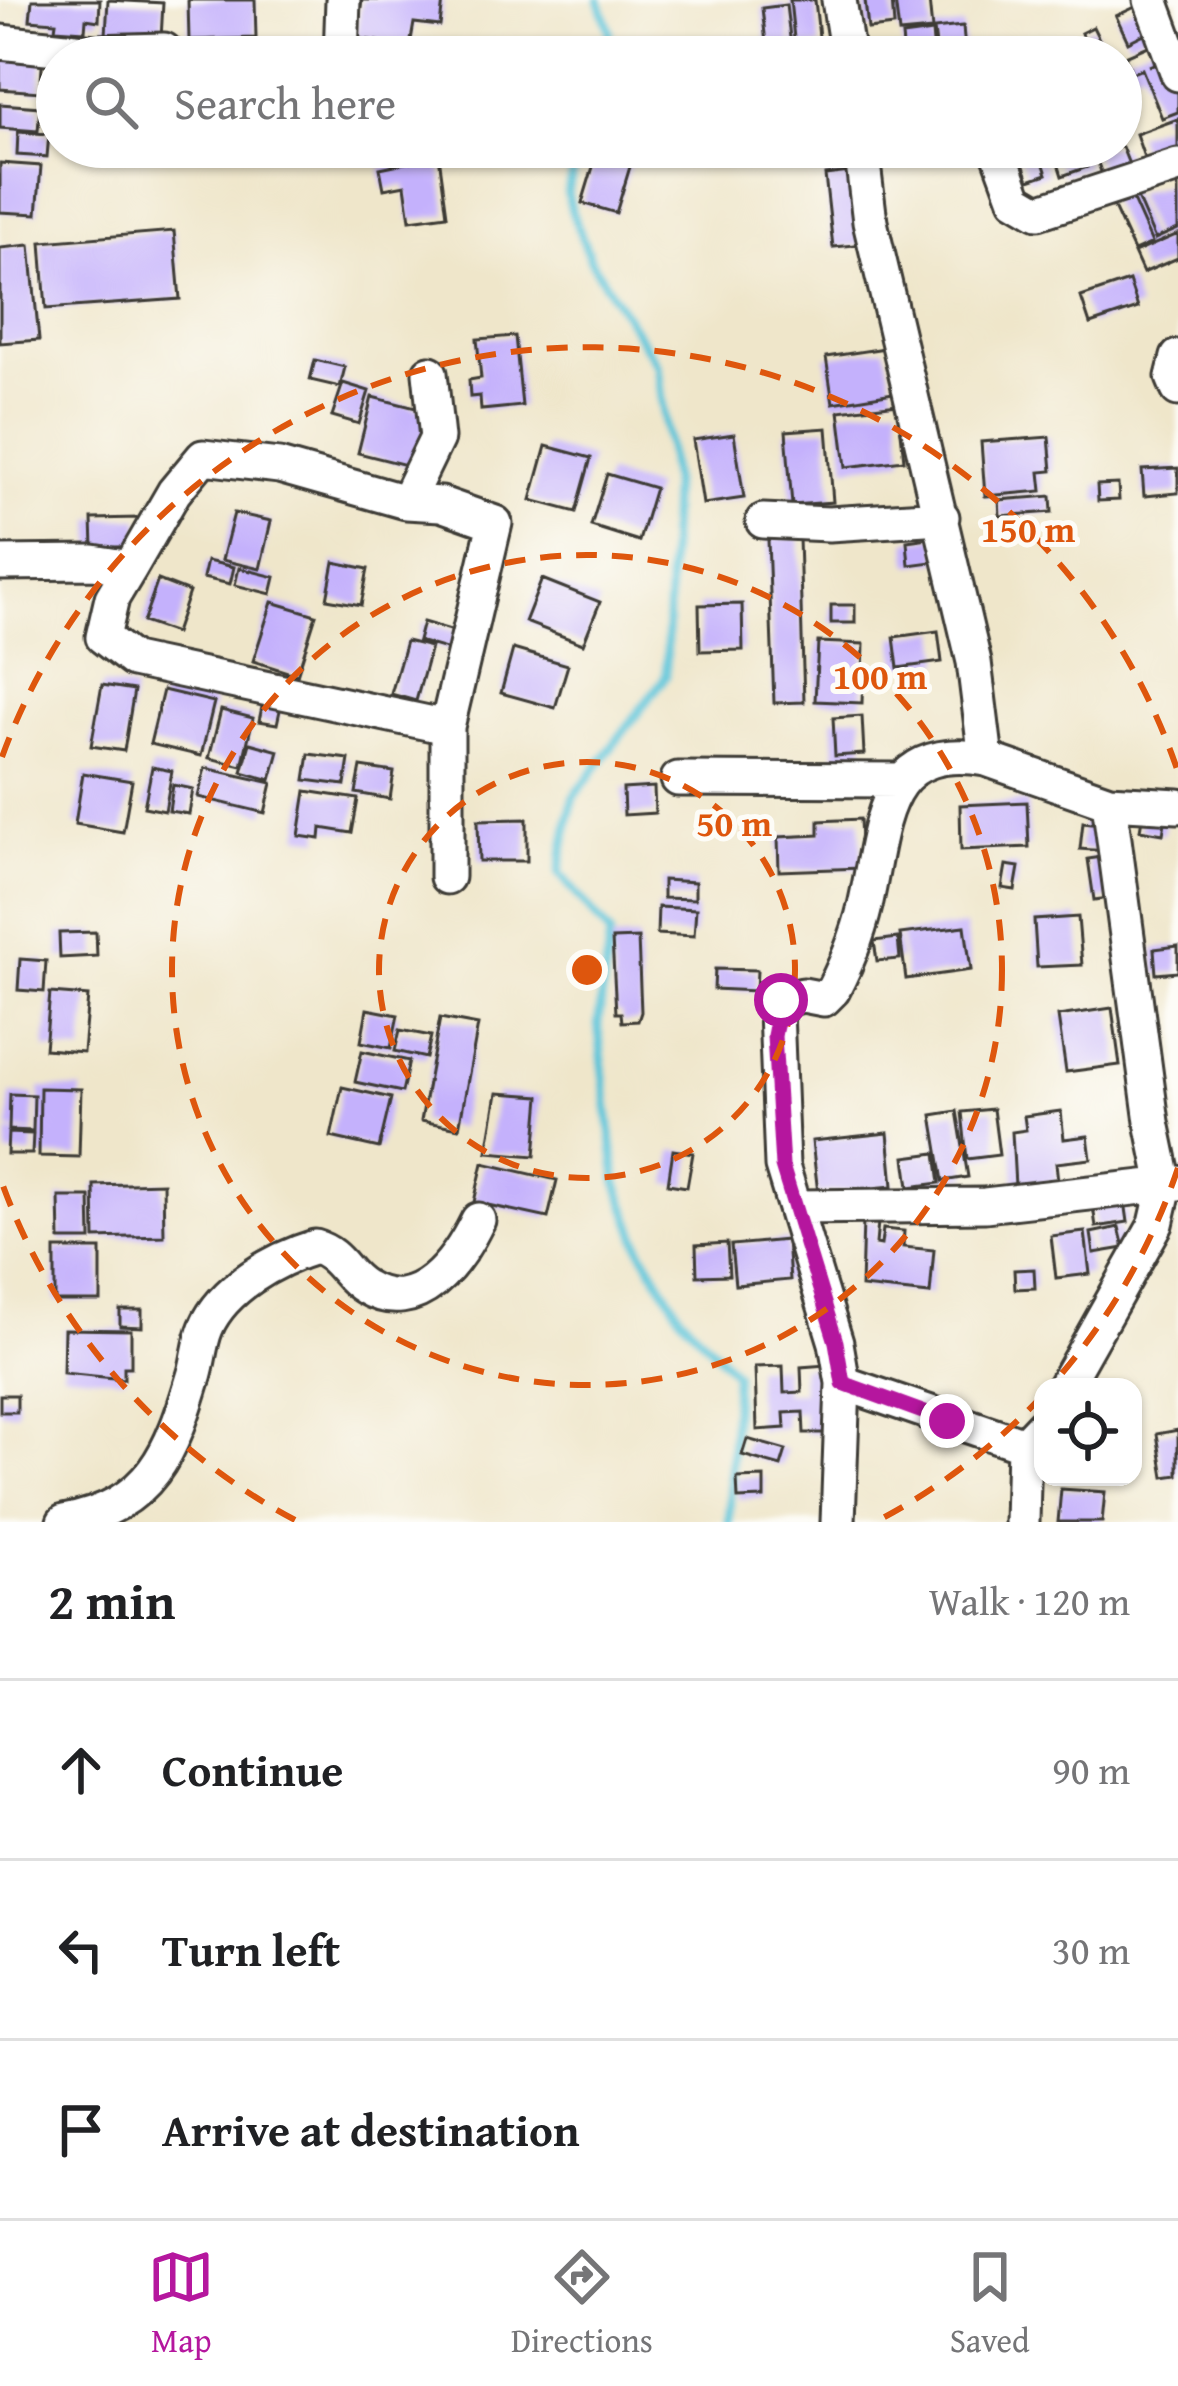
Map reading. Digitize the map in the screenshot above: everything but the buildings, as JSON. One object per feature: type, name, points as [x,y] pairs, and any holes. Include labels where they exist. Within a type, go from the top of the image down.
[{"type":"street","points":[[341,36],[343,0]]},
{"type":"street","points":[[839,0],[845,36]]},
{"type":"street","points":[[1150,0],[1178,74]]},
{"type":"street","points":[[0,42],[36,46]]},
{"type":"street","points":[[1005,168],[1016,199],[1038,212],[1178,166]]},
{"type":"street","points":[[864,168],[870,222],[974,662],[986,759]]},
{"type":"street","points":[[1178,357],[1173,377],[1178,389]]},
{"type":"street","points":[[406,502],[437,438],[430,374]]},
{"type":"street","points":[[447,727],[133,660],[103,638],[112,598],[174,492],[203,457],[279,466],[406,502],[442,504],[495,523],[447,727],[447,877]]},
{"type":"street","points":[[763,521],[829,524],[942,517]]},
{"type":"street","points":[[0,563],[93,562],[130,568]]},
{"type":"street","points":[[678,779],[899,780],[943,758],[986,759],[1109,802],[1178,806]]},
{"type":"street","points":[[838,1522],[843,1383],[782,1166],[776,1011],[781,1000],[803,994],[824,999],[833,990],[863,914],[884,808],[899,780]]},
{"type":"street","points":[[1069,1378],[1156,1224],[1172,1184],[1151,1122],[1109,802]]},
{"type":"street","points":[[796,1207],[985,1205],[1172,1184]]},
{"type":"street","points":[[64,1522],[97,1516],[139,1494],[182,1414],[206,1326],[233,1290],[315,1246],[332,1252],[364,1287],[394,1295],[420,1292],[465,1246],[478,1220]]},
{"type":"street","points":[[843,1383],[1034,1435],[1022,1522]]},
{"type":"waterway","points":[[599,0],[609,36]]},
{"type":"waterway","points":[[574,168],[567,193],[591,261],[658,366],[672,481],[666,676],[573,798],[559,873],[610,934],[598,1025],[617,1183],[642,1251],[681,1316],[735,1373],[729,1522]]},
{"type":"route","points":[[781,1000],[774,1036],[782,1166],[836,1342],[843,1383],[947,1421]]}]
